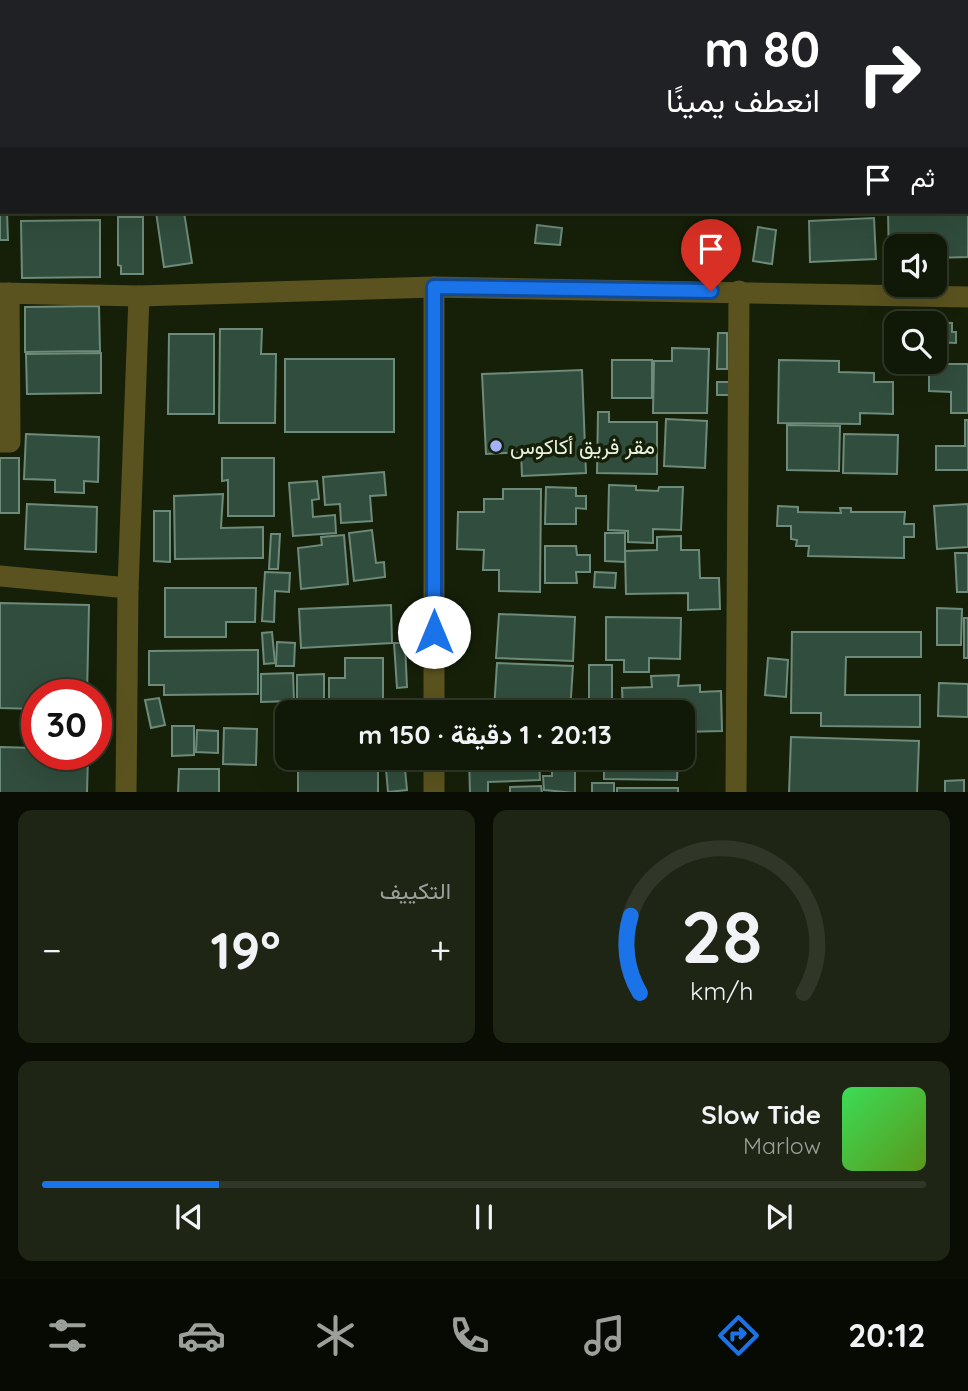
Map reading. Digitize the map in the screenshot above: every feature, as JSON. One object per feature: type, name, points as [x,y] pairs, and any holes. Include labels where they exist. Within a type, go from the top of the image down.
[{"type":"street","points":[[434,287],[434,700]]},
{"type":"street","points":[[0,442],[10,442],[5,293],[139,296],[434,287],[968,297]]},
{"type":"street","points":[[736,792],[739,291]]},
{"type":"street","points":[[126,792],[128,588],[139,296]]},
{"type":"street","points":[[0,576],[128,588]]},
{"type":"street","points":[[434,770],[434,792]]},
{"type":"building","points":[[0,214],[7,214],[8,240],[0,240]]},
{"type":"building","points":[[156,214],[184,214],[192,263],[164,267]]},
{"type":"building","points":[[888,214],[968,214],[968,257],[947,258],[947,234],[888,234]]},
{"type":"building","points":[[118,217],[143,217],[143,274],[121,274],[121,266],[118,265]]},
{"type":"building","points":[[874,218],[876,259],[810,262],[809,221]]},
{"type":"building","points":[[100,220],[100,277],[22,278],[21,221]]},
{"type":"building","points":[[537,225],[562,228],[560,245],[535,243]]},
{"type":"building","points":[[758,227],[776,230],[772,264],[753,261]]},
{"type":"building","points":[[99,306],[100,351],[25,352],[25,307]]},
{"type":"building","points":[[947,323],[952,323],[952,332],[956,332],[956,343],[947,343]]},
{"type":"building","points":[[220,329],[262,329],[261,354],[276,354],[275,423],[219,423]]},
{"type":"building","points":[[718,333],[727,333],[727,369],[717,369]]},
{"type":"building","points":[[169,334],[214,334],[214,414],[168,414]]},
{"type":"building","points":[[672,348],[709,349],[707,413],[653,413],[654,361],[672,361]]},
{"type":"building","points":[[101,353],[101,393],[27,394],[26,354]]},
{"type":"building","points":[[285,359],[394,359],[394,432],[285,432]]},
{"type":"building","points":[[612,360],[652,360],[652,398],[612,398]]},
{"type":"building","points":[[779,360],[839,361],[839,372],[874,373],[874,382],[893,382],[893,414],[860,413],[860,424],[778,423]]},
{"type":"building","points":[[947,364],[968,364],[968,413],[951,413],[951,392],[929,391],[929,374],[947,374]]},
{"type":"building","points":[[582,370],[586,473],[522,476],[521,452],[486,454],[482,374]]},
{"type":"building","points":[[717,382],[730,382],[730,395],[717,395]]},
{"type":"building","points":[[598,412],[609,412],[609,422],[657,422],[657,474],[597,473]]},
{"type":"building","points":[[666,419],[707,421],[705,468],[664,466]]},
{"type":"building","points":[[965,420],[968,420],[968,470],[936,470],[936,446],[965,446]]},
{"type":"building","points":[[787,425],[840,426],[839,471],[787,470]]},
{"type":"building","points":[[26,434],[99,437],[98,482],[84,481],[84,493],[55,492],[55,480],[24,479]]},
{"type":"building","points":[[844,434],[898,435],[897,474],[843,473]]},
{"type":"building","points":[[0,458],[19,458],[19,513],[0,513]]},
{"type":"building","points":[[222,458],[274,458],[274,516],[228,516],[228,480],[222,481]]},
{"type":"building","points":[[384,472],[386,495],[370,496],[372,521],[341,523],[340,504],[325,505],[323,477]]},
{"type":"building","points":[[317,481],[319,499],[312,500],[313,517],[335,515],[336,533],[293,536],[289,483]]},
{"type":"building","points":[[609,485],[636,486],[636,490],[658,491],[659,487],[683,487],[681,530],[653,529],[653,543],[628,542],[628,531],[608,530]]},
{"type":"building","points":[[546,487],[576,488],[576,496],[586,496],[586,509],[576,508],[576,524],[545,524]]},
{"type":"building","points":[[503,489],[541,489],[540,592],[499,591],[499,570],[483,570],[484,550],[457,549],[458,512],[484,512],[484,499],[503,499]]},
{"type":"building","points":[[223,494],[221,528],[263,527],[263,558],[175,559],[174,496]]},
{"type":"building","points":[[27,504],[97,507],[96,552],[25,549]]},
{"type":"building","points":[[968,504],[968,547],[937,549],[934,506]]},
{"type":"building","points":[[778,506],[798,507],[798,512],[841,513],[840,508],[851,508],[851,512],[905,512],[904,524],[914,524],[914,537],[904,537],[904,558],[808,556],[809,546],[796,546],[797,540],[791,539],[791,526],[777,526]]},
{"type":"building","points":[[154,511],[170,511],[170,562],[154,561]]},
{"type":"building","points":[[372,530],[376,563],[384,562],[385,577],[354,581],[349,533]]},
{"type":"building","points":[[605,533],[625,533],[625,562],[605,561]]},
{"type":"building","points":[[271,534],[280,534],[278,569],[269,569]]},
{"type":"building","points":[[344,535],[348,584],[301,589],[298,548],[322,545],[321,537]]},
{"type":"building","points":[[681,536],[681,550],[699,550],[700,578],[719,578],[720,609],[688,610],[688,593],[626,594],[625,551],[657,550],[657,537]]},
{"type":"building","points":[[545,546],[576,546],[577,555],[590,555],[590,572],[576,572],[577,583],[545,583]]},
{"type":"building","points":[[955,553],[968,553],[968,592],[957,592]]},
{"type":"building","points":[[265,572],[290,573],[289,592],[275,591],[274,622],[262,621]]},
{"type":"building","points":[[595,572],[616,573],[615,588],[594,587]]},
{"type":"building","points":[[165,588],[256,588],[255,622],[226,622],[226,637],[165,637]]},
{"type":"building","points":[[0,603],[89,605],[87,679],[21,679],[21,709],[0,708]]},
{"type":"building","points":[[391,605],[392,643],[301,648],[299,609]]},
{"type":"building","points":[[937,608],[962,609],[961,645],[937,645]]},
{"type":"building","points":[[499,614],[575,617],[573,661],[496,658]]},
{"type":"building","points":[[606,617],[681,618],[680,659],[649,658],[649,672],[624,672],[624,660],[606,660]]},
{"type":"building","points":[[964,618],[968,618],[968,658],[964,658]]},
{"type":"building","points":[[272,632],[275,663],[264,664],[262,633]]},
{"type":"building","points":[[792,632],[921,632],[921,657],[846,657],[845,695],[920,695],[920,727],[821,726],[821,713],[791,713]]},
{"type":"building","points":[[277,642],[295,643],[294,666],[276,666]]},
{"type":"building","points":[[394,643],[405,643],[407,687],[397,688]]},
{"type":"building","points":[[258,650],[258,694],[164,695],[164,685],[149,685],[149,651]]},
{"type":"building","points":[[345,658],[383,658],[383,700],[329,700],[329,678],[345,678]]},
{"type":"building","points":[[768,658],[788,660],[786,697],[765,695]]},
{"type":"building","points":[[497,663],[573,666],[571,700],[495,700]]},
{"type":"building","points":[[589,665],[612,665],[612,700],[589,700]]},
{"type":"building","points":[[293,673],[294,700],[261,702],[261,674]]},
{"type":"building","points":[[324,674],[324,700],[297,700],[297,675]]},
{"type":"building","points":[[679,675],[678,686],[700,685],[700,692],[721,691],[722,731],[695,732],[695,700],[622,700],[622,688],[652,687],[651,676]]},
{"type":"building","points":[[939,683],[968,684],[968,717],[938,716]]},
{"type":"building","points":[[159,698],[165,725],[151,728],[145,700]]},
{"type":"building","points":[[172,726],[194,726],[194,755],[172,756]]},
{"type":"building","points":[[224,728],[257,729],[256,765],[223,764]]},
{"type":"building","points":[[197,730],[218,731],[218,753],[196,752]]},
{"type":"building","points":[[791,737],[919,741],[917,792],[789,792]]},
{"type":"building","points":[[0,747],[21,748],[21,770],[88,770],[87,792],[0,792]]},
{"type":"building","points":[[179,769],[219,769],[219,792],[178,792]]},
{"type":"building","points":[[298,770],[378,770],[378,792],[298,792]]},
{"type":"building","points":[[386,770],[405,770],[407,790],[388,792]]},
{"type":"building","points":[[469,770],[540,770],[540,780],[488,782],[488,792],[470,792]]},
{"type":"building","points":[[552,770],[575,770],[575,792],[544,790],[543,776],[552,776]]},
{"type":"building","points":[[604,770],[677,770],[677,780],[604,779]]},
{"type":"building","points":[[964,780],[964,792],[945,792],[945,781]]},
{"type":"building","points":[[592,783],[614,783],[614,792],[592,792]]},
{"type":"building","points":[[541,786],[542,792],[510,792],[510,787]]},
{"type":"building","points":[[617,788],[678,788],[678,792],[617,792]]},
{"type":"place","name":"مقر فريق أكاكوس","points":[[496,446]]},
{"type":"route","points":[[434,632],[434,287],[711,291]]}]
